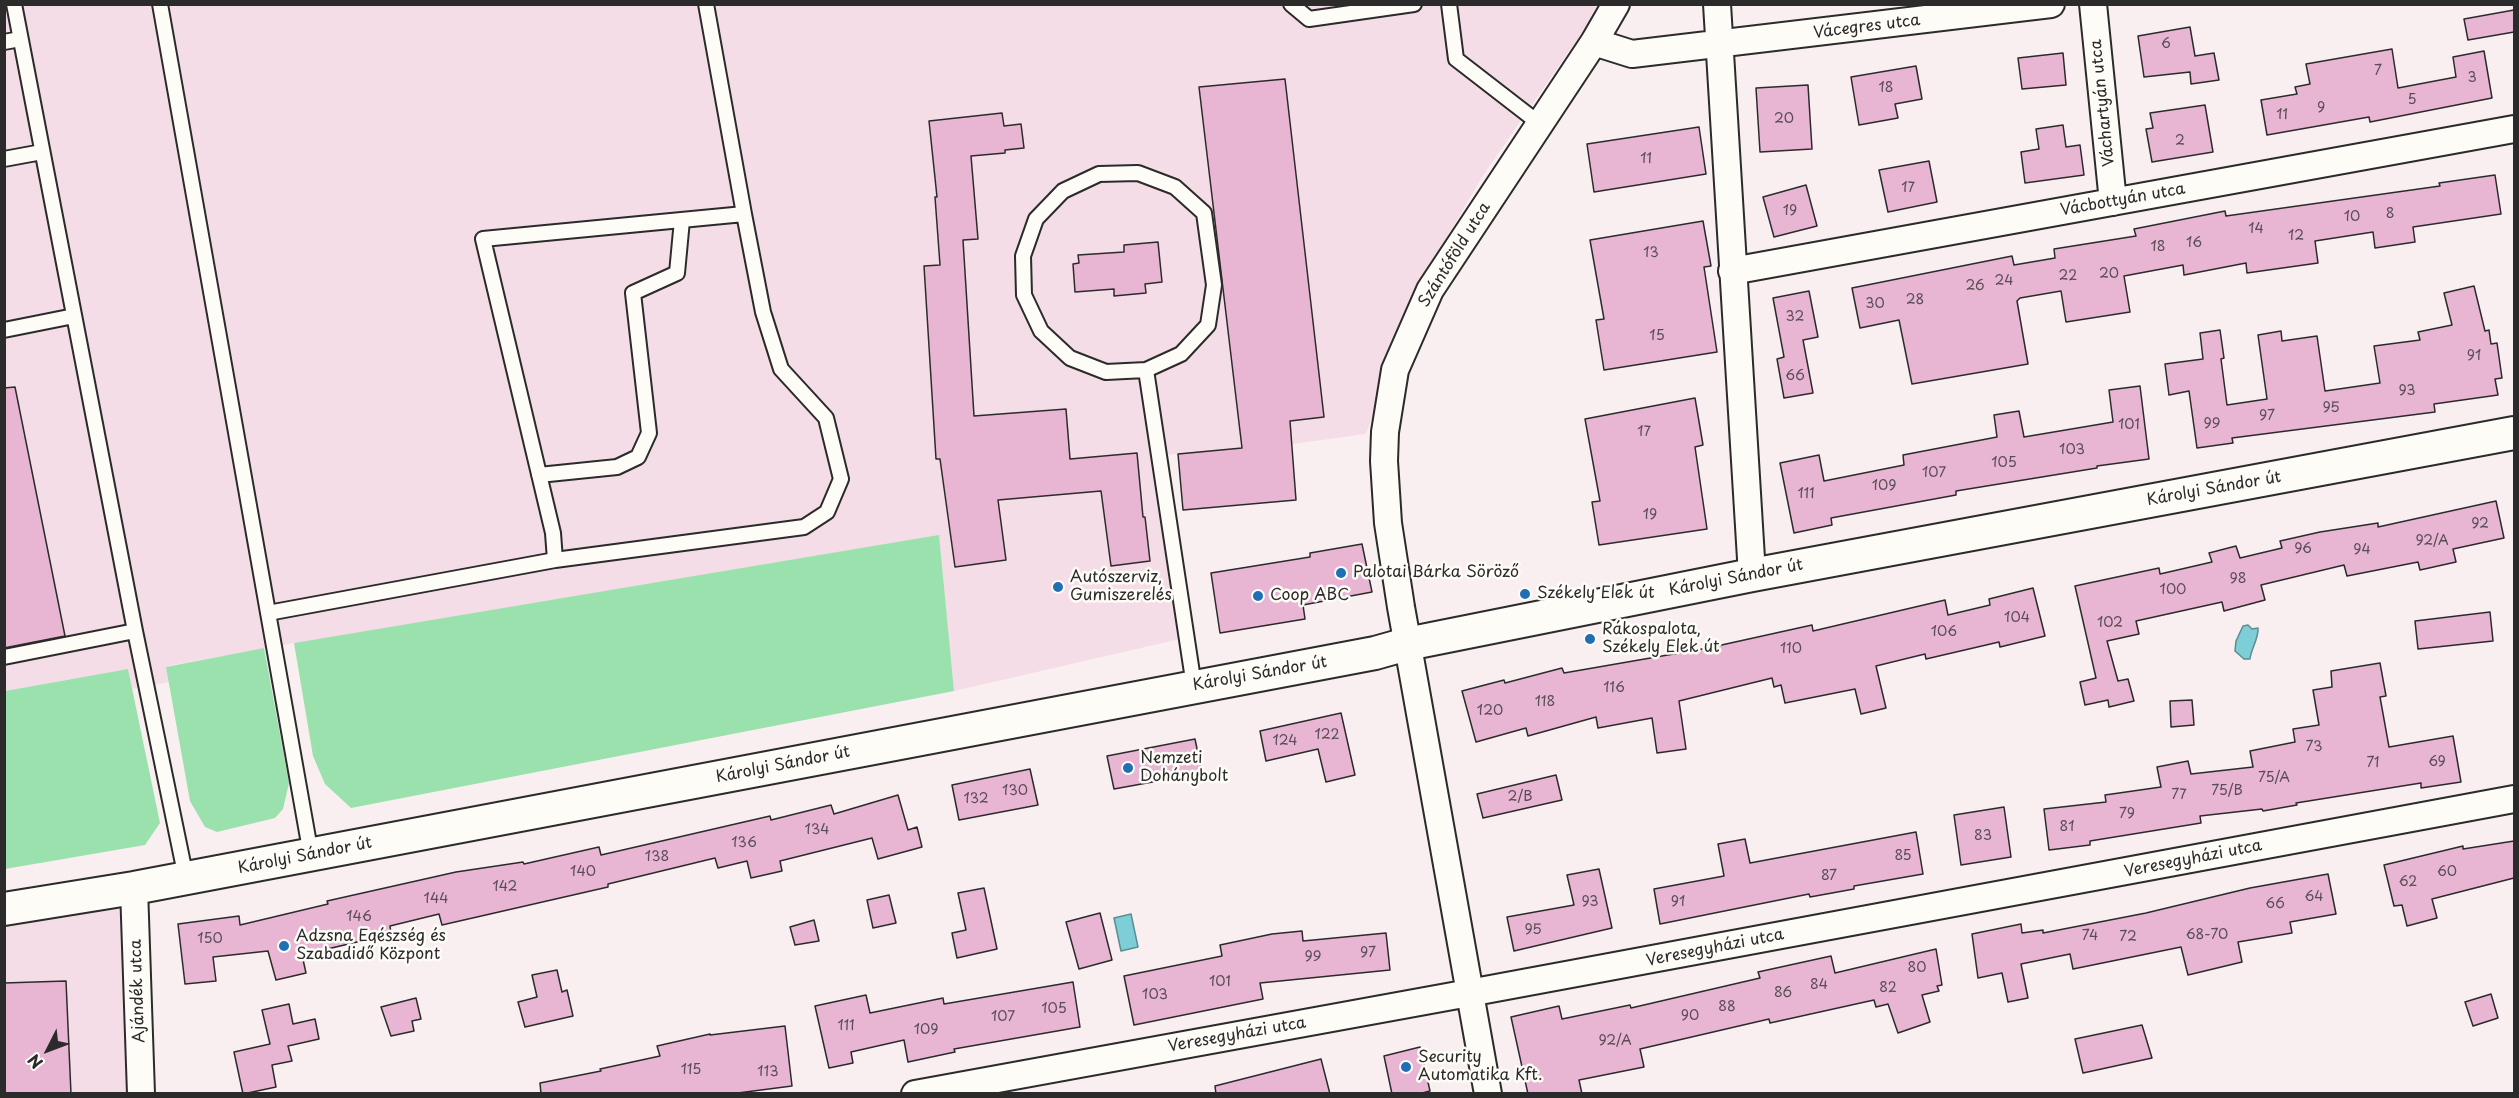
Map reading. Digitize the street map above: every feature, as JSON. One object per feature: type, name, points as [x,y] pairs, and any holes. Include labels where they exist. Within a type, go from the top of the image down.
[{"type":"street","name":"Szántóföld utca","points":[[1407,644],[1388,523],[1383,460],[1395,370],[1430,290],[1594,42],[1616,4]]},
{"type":"street","points":[[1717,4],[1752,574]]},
{"type":"street","name":"Vácegres utca","points":[[1594,42],[1632,54],[2051,4]]},
{"type":"street","name":"Váchartyán utca","points":[[2093,4],[2112,202]]},
{"type":"street","name":"Vácbottyán utca","points":[[1732,271],[2514,129]]},
{"type":"street","name":"Károlyi Sándor út","points":[[4,909],[134,888],[311,855],[1375,653],[1407,644],[1752,574],[2514,433]]},
{"type":"street","points":[[1407,644],[1488,1094]]},
{"type":"street","name":"Veresegyházi utca","points":[[915,1094],[2514,799]]},
{"type":"street","name":"Ajándék utca","points":[[134,888],[141,1094]]},
{"type":"lane","points":[[14,4],[135,631],[186,878]]},
{"type":"lane","points":[[160,4],[311,855]]},
{"type":"lane","points":[[268,613],[555,560],[804,527],[827,512],[841,479],[826,418],[781,369],[763,312],[706,4]]},
{"type":"lane","points":[[1291,4],[1309,19],[1414,4]]},
{"type":"lane","points":[[1449,4],[1456,59],[1540,124]]},
{"type":"lane","points":[[4,42],[20,39]]},
{"type":"lane","points":[[4,159],[42,152]]},
{"type":"lane","points":[[1138,173],[1175,187],[1204,213],[1214,285],[1208,325],[1181,354],[1146,370],[1106,372],[1070,358],[1041,331],[1024,295],[1023,256],[1036,219],[1063,191],[1099,174],[1138,173]]},
{"type":"lane","points":[[555,560],[553,533],[483,239],[744,214]]},
{"type":"lane","points":[[539,475],[617,467],[638,457],[649,433],[633,293],[677,273],[682,220]]},
{"type":"lane","points":[[4,330],[74,316]]},
{"type":"lane","points":[[1146,370],[1194,686]]},
{"type":"lane","points":[[4,657],[135,631]]},
{"type":"shaded area","points":[[5,5],[1601,5],[1482,177],[1422,280],[1366,434],[1292,444],[1164,455],[1193,636],[954,691],[938,536],[167,666],[169,682],[132,689],[128,669],[5,691]]},
{"type":"shaded area","points":[[132,881],[132,1093],[5,1094],[5,905]]},
{"type":"green space","points":[[939,535],[954,691],[351,808],[325,784],[313,756],[294,643]]},
{"type":"green space","points":[[264,648],[289,783],[283,809],[275,818],[217,832],[205,827],[190,801],[166,667]]},
{"type":"green space","points":[[128,669],[160,823],[145,845],[5,869],[5,691]]},
{"type":"water","points":[[2248,625],[2252,629],[2258,628],[2258,632],[2250,659],[2244,659],[2235,651],[2236,641],[2243,626]]},
{"type":"water","points":[[1131,914],[1138,947],[1121,951],[1114,918]]},
{"type":"building","points":[[2514,10],[2514,32],[2468,40],[2464,19]]},
{"type":"building","points":[[2190,27],[2195,56],[2214,53],[2219,80],[2191,84],[2190,72],[2144,77],[2138,36]]},
{"type":"building","points":[[2392,49],[2398,88],[2456,77],[2453,57],[2484,51],[2492,98],[2370,122],[2369,117],[2267,135],[2261,100],[2297,94],[2295,87],[2310,84],[2306,64]]},
{"type":"building","points":[[2063,53],[2066,85],[2022,89],[2018,58]]},
{"type":"building","points":[[1916,66],[1922,99],[1895,104],[1898,118],[1859,125],[1851,77]]},
{"type":"building","points":[[1285,79],[1324,417],[1290,421],[1296,500],[1183,510],[1178,454],[1242,448],[1199,87]]},
{"type":"building","points":[[1808,85],[1812,149],[1760,152],[1756,88]]},
{"type":"building","points":[[2205,105],[2213,152],[2152,162],[2146,129],[2153,128],[2150,113]]},
{"type":"building","points":[[1002,113],[1004,126],[1021,124],[1024,148],[1005,150],[1005,153],[971,156],[978,239],[963,240],[974,416],[1066,409],[1070,459],[1137,453],[1150,561],[1111,566],[1101,491],[998,500],[1006,560],[955,567],[940,459],[936,459],[924,266],[940,265],[935,197],[937,197],[929,121]]},
{"type":"building","points":[[2063,125],[2066,147],[2080,145],[2084,175],[2025,183],[2021,152],[2039,149],[2036,129]]},
{"type":"building","points":[[1699,127],[1706,174],[1594,192],[1587,144]]},
{"type":"building","points":[[1929,161],[1937,202],[1888,212],[1879,170]]},
{"type":"building","points":[[2495,175],[2501,214],[2413,227],[2415,242],[2375,248],[2373,232],[2315,241],[2318,263],[2247,273],[2246,263],[2184,275],[2183,265],[2124,276],[2130,312],[2066,322],[2061,291],[2020,298],[2017,301],[2028,364],[1912,384],[1899,320],[1860,328],[1852,288],[2012,256],[2014,265],[2055,258],[2054,249],[2136,236],[2134,229],[2225,211],[2226,216],[2440,186],[2439,183]]},
{"type":"building","points":[[1806,185],[1817,226],[1774,237],[1763,197]]},
{"type":"building","points":[[1703,221],[1711,266],[1704,267],[1717,352],[1604,370],[1596,320],[1604,319],[1590,240]]},
{"type":"building","points":[[1158,242],[1162,282],[1145,284],[1146,293],[1114,296],[1114,289],[1075,292],[1073,264],[1079,263],[1078,255],[1124,252],[1124,245]]},
{"type":"building","points":[[2474,286],[2485,331],[2489,330],[2491,344],[2497,343],[2502,378],[2495,379],[2498,395],[2434,404],[2435,412],[2232,438],[2233,443],[2197,448],[2189,391],[2169,395],[2165,364],[2203,359],[2200,333],[2220,330],[2227,405],[2267,399],[2258,335],[2281,331],[2282,341],[2317,336],[2325,391],[2380,383],[2374,346],[2420,340],[2418,332],[2452,325],[2444,293]]},
{"type":"building","points":[[1809,291],[1818,337],[1803,340],[1813,393],[1784,398],[1777,359],[1784,357],[1773,298]]},
{"type":"building","points":[[2140,386],[2149,459],[1956,491],[1956,495],[1831,518],[1832,525],[1794,533],[1780,463],[1819,455],[1824,481],[1904,465],[1903,455],[1997,437],[1994,415],[2019,411],[2024,437],[2113,422],[2109,390]]},
{"type":"building","points":[[15,387],[65,636],[4,648],[4,388]]},
{"type":"building","points":[[1695,398],[1703,445],[1695,447],[1707,529],[1599,545],[1592,502],[1600,501],[1585,419]]},
{"type":"building","points":[[2496,501],[2504,538],[2453,549],[2456,562],[2420,570],[2418,562],[2347,576],[2344,565],[2261,585],[2265,600],[2224,611],[2222,602],[2136,621],[2139,634],[2107,641],[2118,681],[2128,679],[2134,701],[2109,707],[2108,700],[2085,705],[2080,682],[2096,678],[2075,586],[2159,568],[2160,574],[2212,562],[2209,553],[2236,546],[2240,558],[2282,548],[2280,541],[2320,532],[2378,523],[2378,527]]},
{"type":"building","name":"Coop ABC","points":[[1362,544],[1372,592],[1303,605],[1305,619],[1220,633],[1211,573],[1310,557],[1310,553]]},
{"type":"building","points":[[2033,588],[2045,636],[2000,647],[1999,642],[1926,659],[1925,654],[1876,666],[1886,708],[1861,714],[1855,689],[1785,703],[1781,685],[1774,687],[1772,678],[1679,701],[1686,749],[1657,753],[1652,718],[1598,728],[1596,717],[1528,736],[1526,728],[1476,742],[1462,691],[1504,680],[1505,683],[1562,668],[1564,673],[1708,648],[1812,625],[1813,631],[1945,600],[1948,615],[1990,605],[1989,599]]},
{"type":"building","points":[[2490,612],[2493,641],[2418,649],[2415,621]]},
{"type":"building","points":[[2380,663],[2386,696],[2380,697],[2389,747],[2453,736],[2461,782],[2421,788],[2421,783],[2296,803],[2297,805],[2263,811],[2262,809],[2200,816],[2201,823],[2090,841],[2090,845],[2049,850],[2044,809],[2106,802],[2105,795],[2161,787],[2157,767],[2188,761],[2191,774],[2253,767],[2250,751],[2295,742],[2293,729],[2319,725],[2313,690],[2332,687],[2331,671]]},
{"type":"building","points":[[2192,700],[2194,725],[2171,727],[2170,701]]},
{"type":"building","points":[[1341,713],[1355,775],[1326,782],[1318,749],[1266,761],[1260,731]]},
{"type":"building","points":[[1195,739],[1202,773],[1114,789],[1107,756]]},
{"type":"building","points":[[1030,769],[1038,805],[959,820],[952,785]]},
{"type":"building","points":[[1556,775],[1562,800],[1483,818],[1477,794]]},
{"type":"building","points":[[898,795],[908,830],[917,827],[922,847],[878,859],[872,838],[780,861],[782,871],[751,878],[747,861],[718,868],[715,858],[608,884],[608,887],[442,925],[439,914],[390,926],[391,934],[302,955],[306,973],[276,980],[268,951],[213,957],[216,981],[185,984],[178,924],[239,916],[240,925],[328,904],[327,901],[456,872],[523,862],[524,864],[599,847],[601,855],[770,816],[771,820],[831,805],[834,814]]},
{"type":"building","points":[[2004,807],[2011,857],[1961,865],[1954,815]]},
{"type":"building","points":[[1916,832],[1923,874],[1854,886],[1854,889],[1810,897],[1809,894],[1660,924],[1654,889],[1724,876],[1718,844],[1745,839],[1750,863]]},
{"type":"building","points":[[2514,841],[2514,878],[2432,899],[2437,918],[2407,926],[2402,905],[2394,906],[2384,865],[2463,846],[2463,849]]},
{"type":"building","points":[[1599,869],[1612,928],[1514,951],[1507,917],[1574,905],[1567,875]]},
{"type":"building","points":[[2328,874],[2336,914],[2290,922],[2292,933],[2238,942],[2242,962],[2188,975],[2181,947],[2073,969],[2070,954],[2021,964],[2028,998],[2008,1002],[2002,973],[1978,978],[1972,934],[2021,924],[2022,933],[2043,930],[2043,933],[2146,913],[2250,888]]},
{"type":"building","points":[[984,888],[997,949],[957,958],[952,933],[966,930],[958,893]]},
{"type":"building","points":[[889,895],[896,923],[873,928],[867,900]]},
{"type":"building","points":[[1100,913],[1112,960],[1079,969],[1066,922]]},
{"type":"building","points":[[814,920],[819,941],[795,945],[790,927]]},
{"type":"building","points":[[1302,931],[1303,941],[1386,933],[1390,970],[1260,983],[1263,999],[1134,1025],[1124,976],[1222,956],[1220,945],[1272,934]]},
{"type":"building","points":[[1936,949],[1942,985],[1937,986],[1939,991],[1922,995],[1930,1022],[1898,1033],[1888,1004],[1876,1007],[1874,1000],[1770,1023],[1769,1019],[1640,1049],[1644,1067],[1579,1080],[1582,1094],[1528,1094],[1511,1017],[1559,1006],[1562,1019],[1630,1005],[1631,1008],[1760,978],[1758,972],[1831,956],[1835,973]]},
{"type":"building","points":[[557,970],[562,992],[567,990],[573,1016],[525,1027],[518,1002],[537,997],[532,975]]},
{"type":"building","points":[[66,981],[71,1094],[4,1094],[4,983]]},
{"type":"building","points":[[1073,982],[1080,1027],[954,1049],[955,1052],[908,1062],[904,1040],[851,1052],[853,1063],[829,1068],[815,1006],[866,995],[870,1013],[943,998],[944,1004]]},
{"type":"building","points":[[2491,994],[2498,1018],[2473,1026],[2465,1002]]},
{"type":"building","points":[[416,998],[421,1019],[412,1021],[414,1031],[391,1036],[381,1007]]},
{"type":"building","points":[[289,1004],[293,1024],[315,1019],[319,1039],[288,1046],[292,1061],[272,1065],[276,1087],[243,1094],[234,1052],[270,1044],[262,1010]]},
{"type":"building","points":[[2142,1025],[2152,1058],[2083,1073],[2075,1039]]},
{"type":"building","points":[[785,1026],[792,1086],[730,1094],[541,1094],[540,1083],[660,1056],[657,1046],[710,1034]]},
{"type":"building","name":"Security Automatika Kft.","points":[[1420,1047],[1430,1091],[1418,1094],[1392,1094],[1384,1056]]},
{"type":"building","points":[[1321,1059],[1330,1094],[1216,1094],[1215,1086]]},
{"type":"place","name":"Palotai Bárka Söröző","points":[[1341,573]]},
{"type":"place","name":"Autószerviz, Gumiszerelés","points":[[1058,587]]},
{"type":"place","name":"Székely Elek út","points":[[1525,594]]},
{"type":"place","name":"Coop ABC","points":[[1258,596]]},
{"type":"place","name":"Rákospalota, Székely Elek út","points":[[1590,639]]},
{"type":"place","name":"Nemzeti Dohánybolt","points":[[1128,768]]},
{"type":"place","name":"Adzsna Egészség és Szabadidő Központ","points":[[284,946]]},
{"type":"place","name":"Security Automatika Kft.","points":[[1406,1067]]}]
